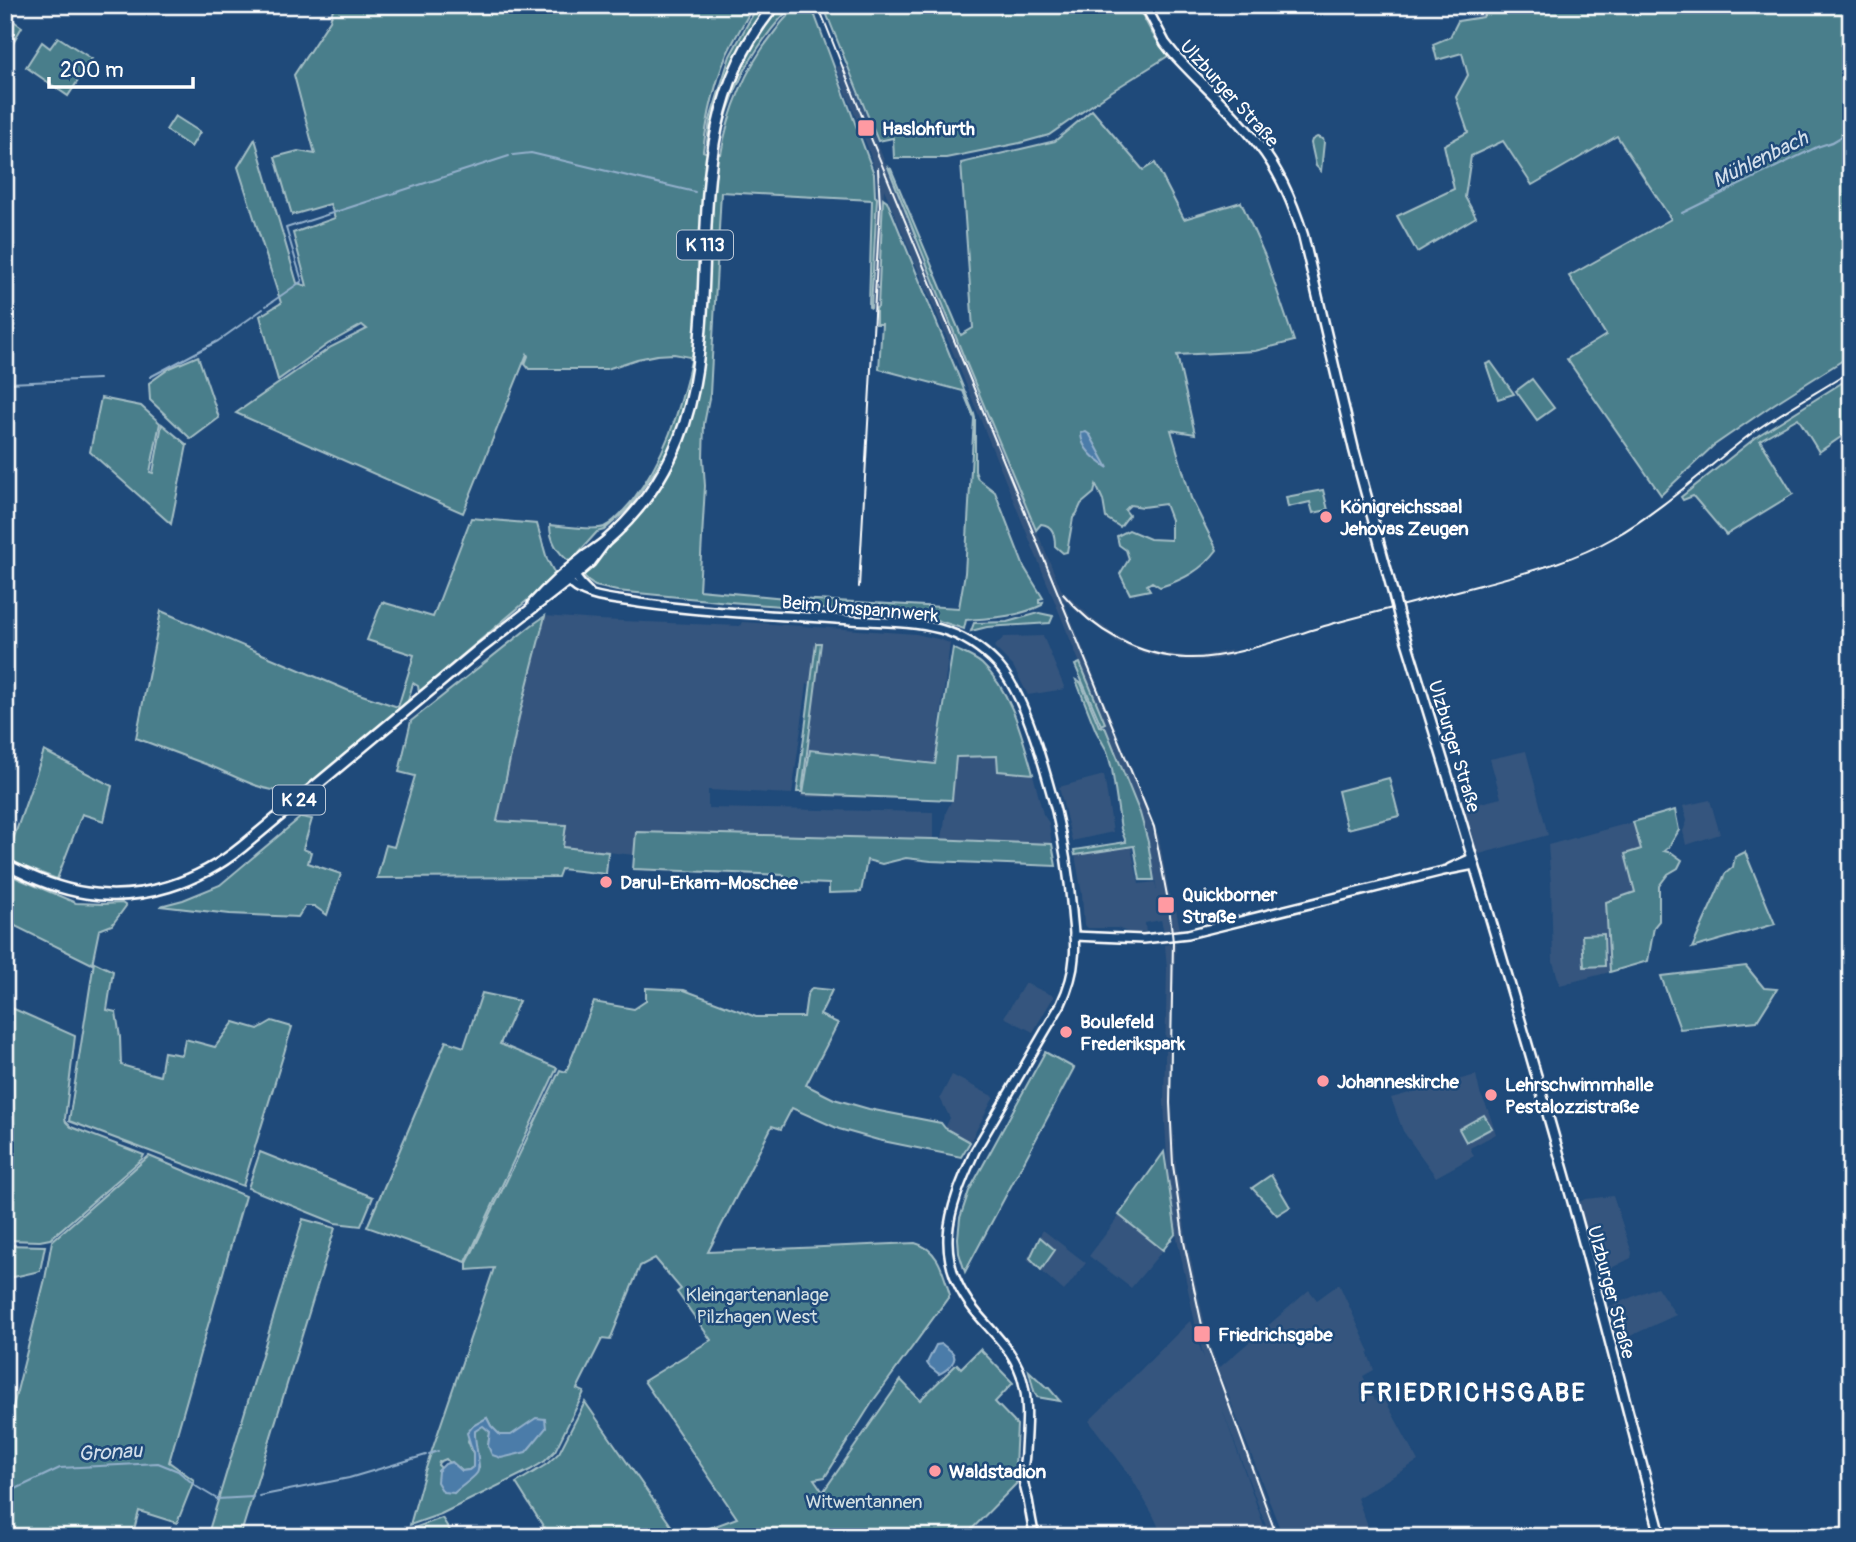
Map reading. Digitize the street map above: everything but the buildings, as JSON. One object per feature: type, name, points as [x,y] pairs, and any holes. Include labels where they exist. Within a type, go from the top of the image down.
[{"type":"main road","name":"K 113","points":[[395,719],[525,613],[542,593],[590,562],[651,491],[673,451],[687,415],[698,363],[709,184],[715,133],[737,65],[775,5]]},
{"type":"main road","name":"Ulzburger Straße","points":[[1145,5],[1165,43],[1258,143],[1283,182],[1293,205],[1303,235],[1345,413],[1399,617],[1571,1198],[1661,1537]]},
{"type":"main road","name":"K 24","points":[[5,864],[52,884],[94,894],[141,893],[185,881],[233,855],[395,719]]},
{"type":"street","name":"Beim Umspannwerk","points":[[569,575],[593,594],[645,604],[918,625],[951,633],[978,648],[996,663],[1010,680],[1036,745],[1060,826],[1067,866],[1074,959],[1061,1004],[1000,1117],[964,1176],[952,1206],[948,1238],[951,1265],[964,1295],[1009,1350],[1020,1371],[1026,1400],[1023,1476],[1035,1537]]},
{"type":"street","points":[[1074,936],[1143,939],[1188,934],[1473,862]]},
{"type":"shaded area","points":[[845,64],[1061,589],[1095,621],[1131,644],[1152,651],[1179,655],[1198,656],[1233,650],[1234,655],[1214,660],[1188,661],[1141,653],[1117,642],[1063,599],[1159,837],[1172,910],[1176,910],[1180,929],[1164,932],[1161,920],[1145,923],[1146,933],[1135,935],[1117,928],[1088,928],[1084,925],[1075,855],[1131,847],[1139,884],[1155,882],[1157,891],[1141,813],[884,189],[878,308],[871,308],[876,174],[836,67]]},
{"type":"shaded area","points":[[1086,432],[1108,468],[1086,449],[1081,433]]},
{"type":"shaded area","points":[[545,616],[740,626],[742,622],[916,634],[950,643],[930,798],[801,797],[815,684],[807,684],[792,794],[708,790],[708,808],[933,812],[933,839],[637,832],[634,855],[563,847],[566,825],[497,821],[519,717]]},
{"type":"shaded area","points":[[1043,636],[1065,689],[1028,695],[1013,666],[994,647],[1004,637]]},
{"type":"shaded area","points":[[1526,751],[1548,835],[1476,855],[1461,808],[1501,798],[1490,759]]},
{"type":"shaded area","points":[[998,756],[998,771],[1033,774],[1043,814],[1049,823],[1052,844],[942,839],[946,812],[952,800],[956,757]]},
{"type":"shaded area","points":[[1104,775],[1113,832],[1072,841],[1059,787]]},
{"type":"shaded area","points":[[1710,800],[1720,834],[1686,845],[1683,831],[1687,821],[1683,806]]},
{"type":"shaded area","points":[[1633,822],[1641,850],[1625,854],[1636,893],[1606,902],[1610,972],[1560,985],[1553,962],[1548,845]]},
{"type":"shaded area","points":[[1176,943],[1172,1104],[1176,1165],[1187,1242],[1209,1343],[1219,1368],[1309,1290],[1317,1300],[1339,1284],[1370,1352],[1368,1354],[1374,1370],[1363,1376],[1375,1400],[1383,1396],[1418,1461],[1357,1498],[1372,1537],[1283,1537],[1219,1371],[1280,1537],[1270,1537],[1220,1403],[1268,1537],[1163,1537],[1130,1475],[1089,1421],[1190,1321],[1204,1358],[1176,1233],[1168,1178],[1164,1102],[1167,969],[1165,945]]},
{"type":"shaded area","points":[[1025,983],[1054,996],[1033,1032],[1004,1017]]},
{"type":"shaded area","points":[[952,1075],[994,1097],[970,1142],[945,1128],[950,1118],[940,1098]]},
{"type":"shaded area","points":[[1476,1075],[1496,1134],[1470,1148],[1474,1156],[1436,1177],[1403,1131],[1391,1098]]},
{"type":"shaded area","points":[[1613,1196],[1632,1253],[1631,1258],[1598,1275],[1578,1203],[1585,1199]]},
{"type":"shaded area","points":[[1120,1215],[1163,1250],[1131,1288],[1089,1256]]},
{"type":"shaded area","points":[[1043,1230],[1086,1263],[1064,1291],[1027,1259]]},
{"type":"shaded area","points":[[1657,1287],[1676,1315],[1615,1343],[1605,1308]]},
{"type":"shaded area","points":[[942,1344],[952,1352],[954,1358],[948,1368],[939,1374],[927,1363],[936,1345]]},
{"type":"shaded area","points":[[487,1418],[500,1435],[511,1435],[536,1418],[545,1419],[546,1428],[526,1452],[501,1458],[492,1455],[488,1446],[490,1432],[483,1426],[475,1431],[479,1465],[477,1473],[454,1493],[443,1492],[437,1482],[438,1471],[445,1464],[452,1462],[462,1471],[473,1467],[473,1453],[467,1433]]},
{"type":"green space","points":[[334,5],[754,5],[722,66],[707,126],[703,151],[708,155],[699,318],[690,394],[665,460],[661,462],[662,458],[629,508],[604,530],[597,532],[570,562],[555,546],[550,525],[604,527],[616,519],[632,501],[662,452],[687,380],[690,357],[657,355],[607,369],[529,369],[525,364],[527,354],[463,513],[236,413],[331,347],[367,329],[362,325],[328,344],[278,380],[260,316],[281,303],[238,167],[255,139],[297,283],[307,286],[293,233],[335,218],[330,204],[292,215],[275,157],[298,151],[315,154],[294,75],[330,20]]},
{"type":"green space","points":[[758,5],[769,5],[747,39],[730,73],[723,90],[709,148],[706,149],[710,120],[730,56]]},
{"type":"green space","points":[[778,5],[793,5],[765,37],[744,72],[735,90],[716,151],[722,115],[747,51]]},
{"type":"green space","points":[[804,5],[811,5],[874,174],[877,198],[871,308],[872,200],[721,192],[710,394],[704,424],[705,486],[699,590],[853,602],[848,611],[617,591],[595,586],[584,577],[585,567],[620,532],[625,532],[625,527],[643,505],[690,415],[716,154],[721,154],[734,104],[756,59],[785,19]]},
{"type":"green space","points":[[823,5],[1137,5],[1168,56],[1049,135],[946,158],[894,158],[893,138],[878,141]]},
{"type":"green space","points":[[1486,5],[1851,5],[1851,355],[1713,446],[1661,495],[1567,359],[1606,335],[1569,276],[1671,219],[1617,136],[1532,185],[1503,141],[1471,156],[1465,197],[1476,217],[1417,252],[1397,216],[1454,189],[1444,145],[1468,132],[1456,97],[1468,75],[1462,53],[1437,60],[1433,44],[1450,37],[1458,21],[1483,17],[1488,7]]},
{"type":"green space","points":[[5,15],[22,27],[5,56]]},
{"type":"green space","points":[[58,37],[92,59],[68,96],[26,67],[42,42],[50,48]]},
{"type":"green space","points":[[1092,110],[1143,170],[1155,163],[1184,219],[1241,202],[1266,258],[1294,341],[1255,351],[1177,355],[1195,434],[1171,430],[1191,498],[1217,550],[1198,569],[1184,577],[1160,587],[1152,582],[1147,585],[1150,590],[1130,594],[1120,574],[1129,559],[1126,550],[1119,545],[1117,536],[1129,530],[1150,539],[1171,540],[1171,520],[1165,504],[1143,507],[1130,505],[1125,510],[1129,515],[1120,527],[1106,518],[1103,500],[1096,485],[1094,493],[1081,504],[1073,518],[1067,552],[1063,553],[1055,546],[1051,528],[1041,524],[1036,530],[888,167],[961,335],[973,328],[961,163],[1055,141]]},
{"type":"green space","points":[[175,116],[200,132],[191,147],[166,130]]},
{"type":"green space","points":[[1317,137],[1324,142],[1321,171],[1316,166],[1311,143]]},
{"type":"green space","points":[[883,198],[887,201],[974,414],[975,471],[978,479],[995,492],[1024,567],[1043,598],[1039,599],[1039,603],[1043,602],[1042,605],[1024,612],[966,620],[964,629],[927,617],[859,612],[857,602],[959,608],[965,573],[974,418],[963,391],[879,369],[882,324],[876,324],[876,308]]},
{"type":"green space","points":[[198,356],[219,418],[191,439],[150,400],[149,383],[170,368]]},
{"type":"green space","points":[[1491,362],[1514,394],[1498,399],[1486,364]]},
{"type":"green space","points":[[1851,377],[1851,430],[1819,452],[1798,418],[1760,440],[1793,494],[1726,535],[1693,496],[1683,500],[1681,497],[1759,435]]},
{"type":"green space","points":[[1532,379],[1554,408],[1537,420],[1516,391]]},
{"type":"green space","points":[[101,398],[141,406],[160,423],[150,472],[153,473],[162,424],[187,445],[171,524],[90,452]]},
{"type":"green space","points":[[1323,490],[1328,510],[1313,513],[1310,502],[1288,507],[1286,497]]},
{"type":"green space","points":[[471,518],[537,524],[547,559],[556,576],[419,692],[418,686],[413,683],[408,701],[301,790],[276,791],[265,788],[136,738],[161,611],[347,690],[398,707],[414,655],[367,640],[382,602],[433,617]]},
{"type":"green space","points":[[1039,613],[1053,616],[1050,623],[987,627],[971,631],[974,623],[1007,622]]},
{"type":"green space","points":[[545,616],[519,717],[497,821],[566,825],[563,847],[608,852],[606,874],[561,869],[558,877],[377,878],[386,845],[394,847],[415,776],[399,772],[411,721]]},
{"type":"green space","points":[[816,643],[821,643],[802,792],[797,792]]},
{"type":"green space","points":[[953,648],[982,664],[1001,688],[1015,715],[1033,774],[998,771],[997,756],[956,757],[952,800],[803,794],[810,750],[935,764]]},
{"type":"green space","points":[[1080,663],[1105,723],[1101,725],[1075,665]]},
{"type":"green space","points":[[1076,680],[1081,683],[1099,726],[1105,727],[1140,813],[1154,880],[1140,880],[1134,846],[1075,855],[1074,850],[1126,842],[1121,829],[1107,751]]},
{"type":"green space","points":[[44,751],[112,786],[104,821],[82,814],[57,879],[6,860]]},
{"type":"green space","points":[[1389,778],[1399,816],[1347,829],[1338,791]]},
{"type":"green space","points":[[1675,810],[1679,830],[1664,851],[1682,860],[1678,868],[1668,874],[1659,886],[1659,921],[1654,927],[1648,961],[1610,972],[1606,902],[1635,892],[1625,854],[1641,849],[1633,822]]},
{"type":"green space","points":[[301,817],[312,819],[303,849],[311,852],[308,863],[341,874],[327,915],[314,906],[305,906],[298,917],[230,914],[160,906],[220,885]]},
{"type":"green space","points":[[636,832],[1052,844],[1056,866],[906,858],[882,864],[867,860],[861,892],[829,893],[829,884],[784,882],[784,875],[633,869]]},
{"type":"green space","points":[[1745,852],[1775,924],[1692,948],[1725,874],[1733,867],[1735,857]]},
{"type":"green space","points":[[5,873],[76,903],[122,903],[126,906],[112,925],[99,930],[92,964],[5,921]]},
{"type":"green space","points":[[1604,934],[1605,966],[1584,967],[1582,935]]},
{"type":"green space","points":[[94,962],[113,971],[107,1010],[116,1012],[121,1065],[160,1076],[164,1052],[182,1055],[185,1039],[215,1047],[234,1022],[258,1029],[272,1021],[292,1027],[243,1186],[69,1121]]},
{"type":"green space","points":[[1746,966],[1764,988],[1777,989],[1757,1021],[1680,1029],[1661,976]]},
{"type":"green space","points":[[646,988],[684,990],[756,1017],[804,1017],[807,995],[812,988],[832,990],[820,1015],[838,1023],[806,1085],[834,1099],[869,1109],[941,1123],[970,1142],[961,1157],[839,1129],[792,1108],[781,1129],[772,1126],[708,1252],[915,1243],[935,1256],[950,1295],[873,1401],[825,1477],[814,1479],[823,1492],[901,1380],[920,1400],[957,1364],[961,1368],[980,1349],[1013,1383],[995,1402],[1017,1425],[1017,1476],[1016,1484],[964,1537],[685,1537],[737,1518],[644,1381],[711,1340],[677,1292],[681,1289],[655,1258],[640,1266],[610,1340],[602,1339],[577,1389],[584,1392],[555,1451],[530,1470],[441,1514],[410,1525],[425,1471],[494,1268],[467,1270],[467,1263],[560,1070],[566,1072],[594,1002],[634,1009],[646,1001]],"holes":[[[487,1418],[500,1435],[511,1435],[488,1446],[490,1432],[483,1425],[475,1431],[479,1467],[454,1493],[438,1471],[441,1468],[439,1462],[446,1459],[447,1464],[452,1462],[462,1471],[469,1470],[473,1467],[473,1453],[468,1441],[473,1426]]]},
{"type":"green space","points":[[482,993],[519,1001],[500,1044],[557,1068],[466,1262],[367,1227],[446,1041],[464,1047]]},
{"type":"green space","points":[[5,1005],[75,1036],[66,1122],[71,1127],[144,1155],[50,1239],[40,1241],[5,1240]]},
{"type":"green space","points":[[1045,1052],[1074,1068],[965,1272],[958,1238],[960,1218],[969,1191]]},
{"type":"green space","points":[[1484,1115],[1492,1128],[1466,1142],[1459,1129]]},
{"type":"green space","points":[[260,1152],[373,1197],[361,1226],[335,1223],[248,1188]]},
{"type":"green space","points":[[1164,1152],[1176,1233],[1163,1250],[1119,1215]]},
{"type":"green space","points":[[149,1156],[245,1196],[169,1462],[194,1480],[177,1523],[139,1511],[132,1537],[5,1537],[5,1470],[11,1415],[52,1241]]},
{"type":"green space","points":[[1271,1175],[1290,1207],[1277,1215],[1252,1188]]},
{"type":"green space","points":[[303,1219],[335,1228],[240,1537],[207,1537]]},
{"type":"green space","points":[[1040,1237],[1055,1250],[1041,1270],[1030,1258]]},
{"type":"green space","points":[[5,1245],[45,1246],[40,1271],[5,1279]]},
{"type":"green space","points":[[1029,1371],[1048,1387],[1060,1401],[1037,1397]]},
{"type":"green space","points":[[585,1402],[679,1537],[550,1537],[516,1483],[547,1464],[559,1453]]},
{"type":"green space","points":[[442,1518],[454,1537],[389,1537]]},
{"type":"waterway","name":"Mühlenbach","points":[[1682,213],[1851,131]]},
{"type":"waterway","points":[[513,155],[531,153],[695,192]]},
{"type":"waterway","points":[[266,306],[302,281],[286,228],[509,156]]},
{"type":"waterway","points":[[150,377],[218,341],[263,309]]},
{"type":"waterway","points":[[9,383],[99,379]]},
{"type":"waterway","name":"Gronau","points":[[429,1454],[438,1451]]},
{"type":"waterway","name":"Gronau","points":[[259,1496],[349,1478],[426,1455]]},
{"type":"waterway","name":"Gronau","points":[[5,1494],[60,1468],[158,1463],[178,1471],[217,1499],[253,1497]]},
{"type":"railway","points":[[818,5],[1154,827],[1173,942],[1170,1103],[1173,1165],[1184,1242],[1205,1339],[1277,1537]]},
{"type":"railway","points":[[859,587],[880,206],[878,168]]},
{"type":"railway","points":[[1063,594],[1088,619],[1118,639],[1168,656],[1204,658],[1261,646],[1335,623],[1517,575],[1582,553],[1613,538],[1665,503],[1760,427],[1851,371]]},
{"type":"place","name":"Haslohfurth","points":[[866,128]]},
{"type":"place","name":"Königreichssaal Jehovas Zeugen","points":[[1326,517]]},
{"type":"place","name":"Darul-Erkam-Moschee","points":[[606,882]]},
{"type":"place","name":"Quickborner Straße","points":[[1166,905]]},
{"type":"place","name":"Boulefeld Frederikspark","points":[[1066,1032]]},
{"type":"place","name":"Johanneskirche","points":[[1323,1081]]},
{"type":"place","name":"Lehrschwimmhalle Pestalozzistraße","points":[[1491,1095]]},
{"type":"place","name":"Friedrichsgabe","points":[[1202,1334]]},
{"type":"place","name":"Waldstadion","points":[[935,1471]]},
{"type":"district","name":"FRIEDRICHSGABE","points":[[1473,1392]]},
{"type":"park label","name":"Kleingartenanlage Pilzhagen West","points":[[757,1305]]},
{"type":"park label","name":"Witwentannen","points":[[864,1501]]}]
